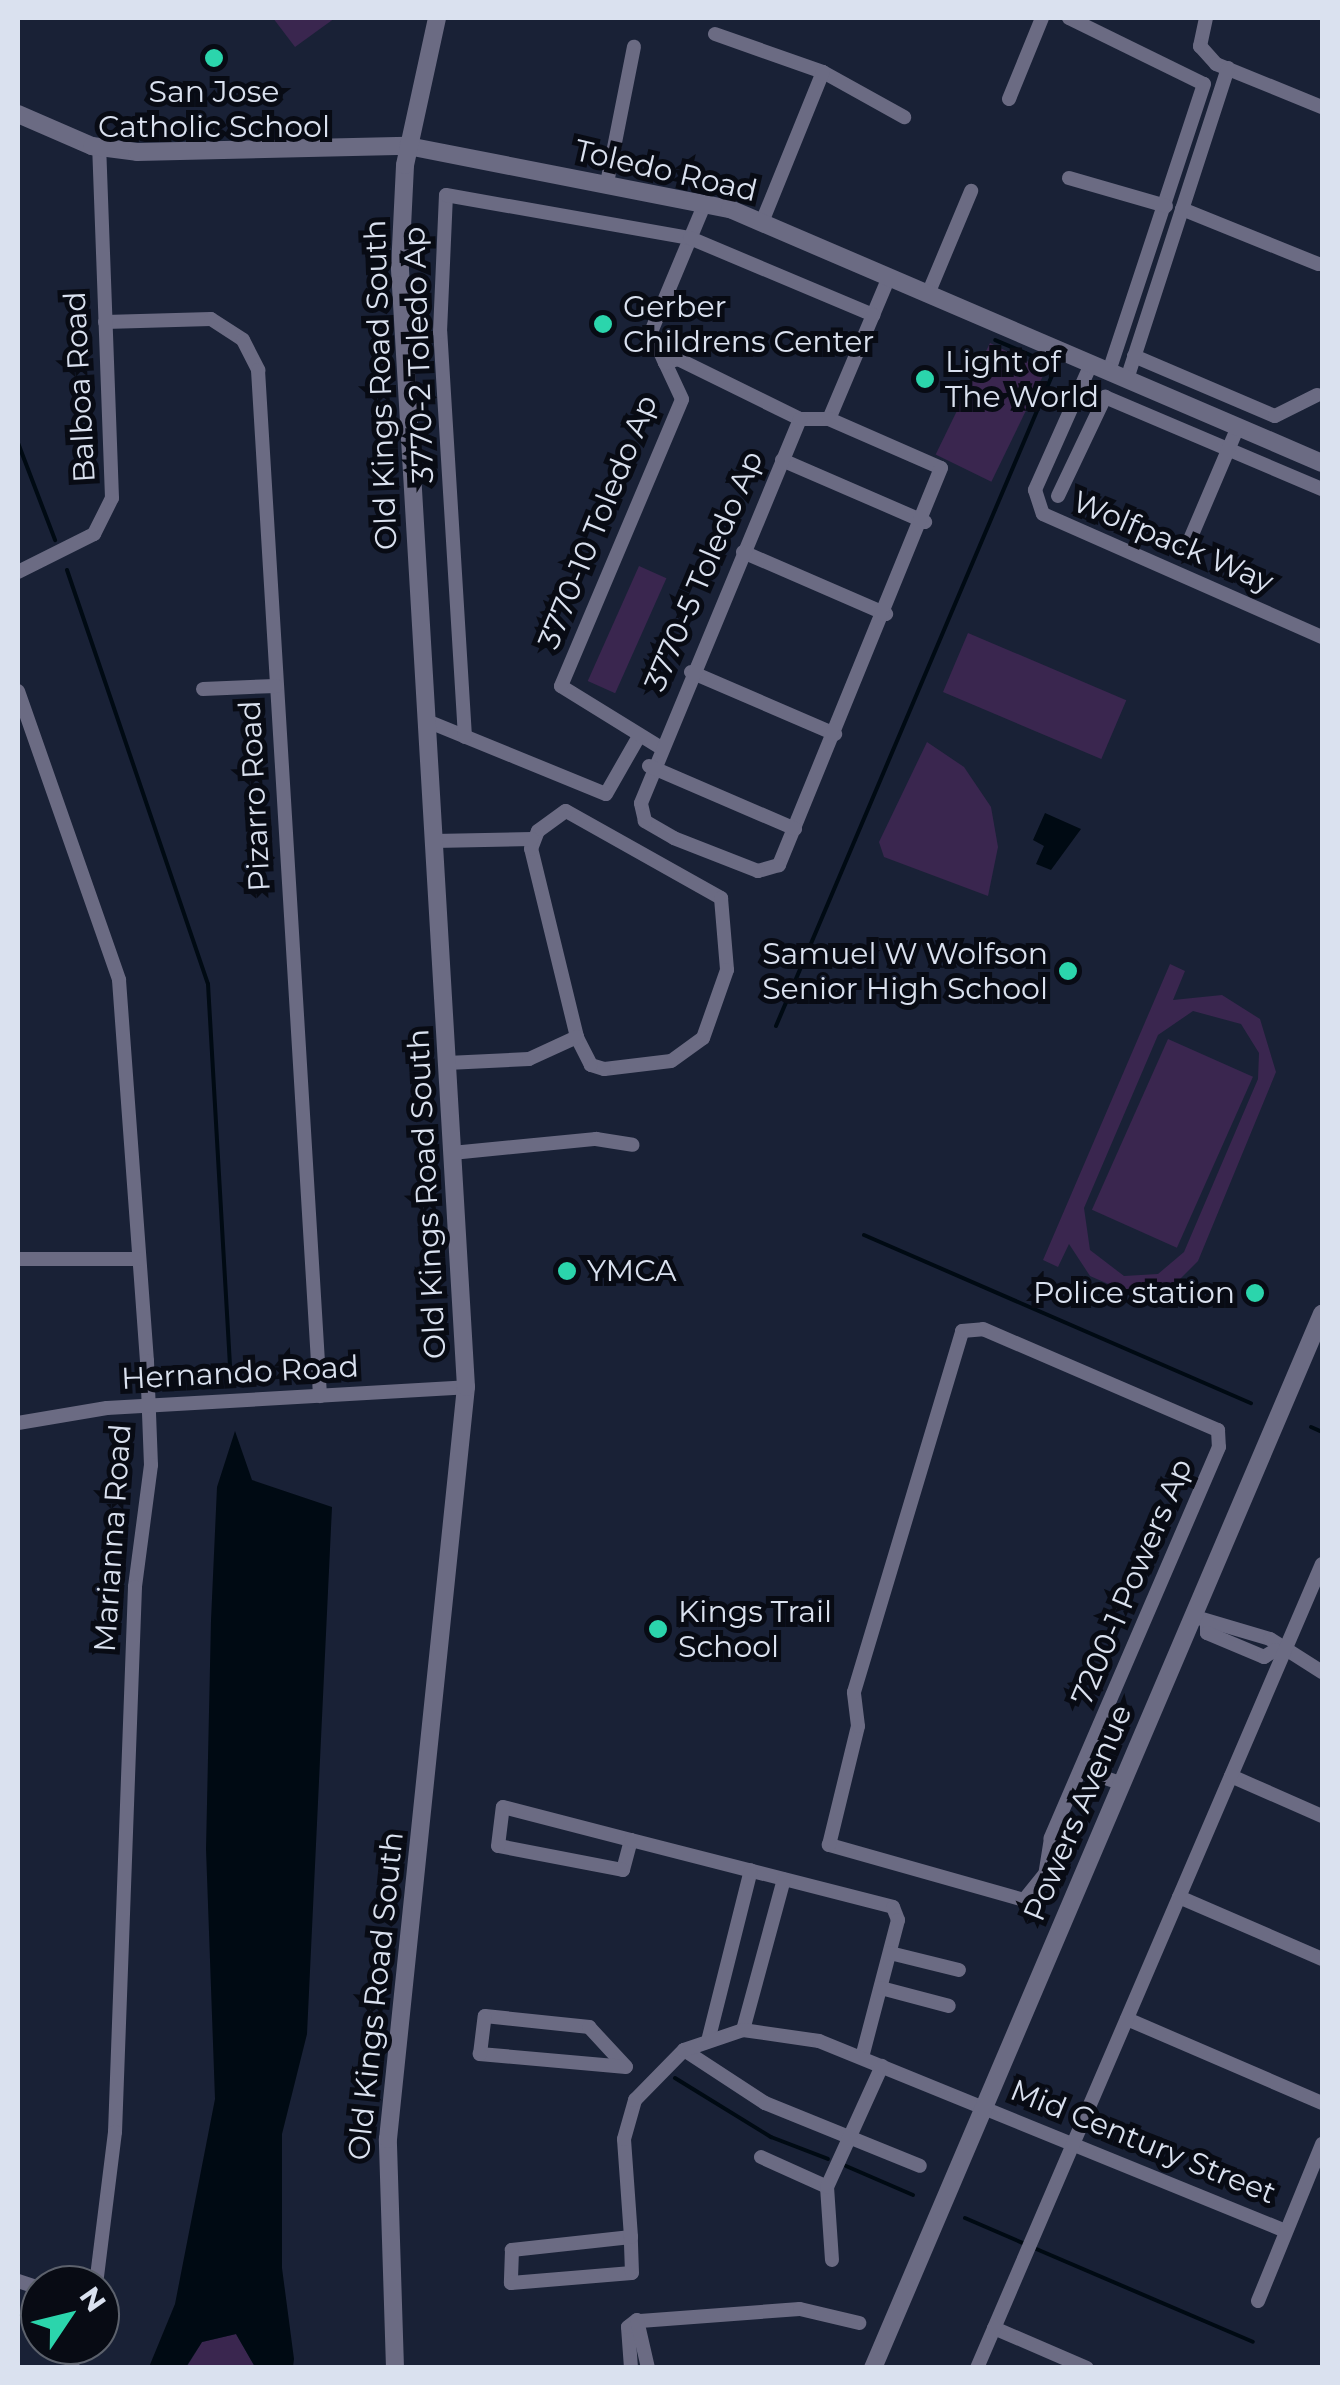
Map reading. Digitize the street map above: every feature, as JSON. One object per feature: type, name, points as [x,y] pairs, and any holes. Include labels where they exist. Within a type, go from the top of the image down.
[{"type":"street","name":"Old Kings Road South","points":[[395,2368],[388,2139],[466,1387],[400,268],[408,146],[437,18]]},
{"type":"street","points":[[1009,99],[1042,18]]},
{"type":"street","points":[[1069,18],[1202,76],[1118,375]]},
{"type":"street","points":[[1206,18],[1200,46],[1228,68],[1322,107]]},
{"type":"street","points":[[715,34],[822,72],[904,117]]},
{"type":"street","points":[[607,184],[634,47]]},
{"type":"street","points":[[1118,375],[1134,356],[1228,68]]},
{"type":"street","points":[[762,222],[822,72]]},
{"type":"street","name":"Toledo Road","points":[[18,114],[100,147],[167,155],[408,146],[704,203],[762,222],[1322,463]]},
{"type":"street","name":"Balboa Road","points":[[18,572],[80,545],[110,507],[100,147]]},
{"type":"street","points":[[1069,178],[1166,206]]},
{"type":"street","name":"3770-2 Toledo Ap","points":[[465,737],[440,332],[442,200],[465,191],[690,238],[872,314]]},
{"type":"street","points":[[928,294],[971,191]]},
{"type":"street","points":[[665,363],[651,332],[704,203]]},
{"type":"street","points":[[1182,209],[1318,264]]},
{"type":"street","points":[[658,746],[640,803],[656,829],[758,872],[779,865],[925,522],[941,468],[828,419],[889,277]]},
{"type":"street","name":"Pizarro Road","points":[[104,322],[211,320],[255,360],[320,1396]]},
{"type":"street","points":[[1134,356],[1275,416]]},
{"type":"street","name":"3770-10 Toledo Ap","points":[[658,746],[638,738],[561,686],[682,400],[665,363],[678,359],[800,419],[828,419]]},
{"type":"street","name":"Wolfpack Way","points":[[1091,364],[1036,490],[1043,514],[1322,637]]},
{"type":"street","points":[[1266,439],[1275,416],[1321,395]]},
{"type":"street","points":[[1058,496],[1106,398],[1322,488]]},
{"type":"street","name":"3770-5 Toledo Ap","points":[[658,746],[800,419]]},
{"type":"street","points":[[1185,550],[1238,427]]},
{"type":"street","points":[[782,460],[925,522]]},
{"type":"street","points":[[743,552],[886,614]]},
{"type":"street","points":[[691,672],[835,734]]},
{"type":"street","points":[[204,690],[276,686]]},
{"type":"street","name":"Marianna Road","points":[[18,692],[119,980],[149,1406],[114,2148],[99,2265]]},
{"type":"street","points":[[426,721],[606,794],[638,738]]},
{"type":"street","points":[[649,766],[795,829]]},
{"type":"street","points":[[434,841],[532,839],[566,810],[715,887],[727,922],[727,970],[708,1027],[682,1056],[604,1069],[591,1065],[577,1036],[532,839]]},
{"type":"street","points":[[446,1063],[529,1060],[577,1036]]},
{"type":"street","points":[[452,1153],[596,1139],[632,1145]]},
{"type":"street","points":[[18,1260],[140,1259]]},
{"type":"street","name":"Powers Avenue","points":[[870,2368],[1120,1783],[1200,1619],[1322,1314]]},
{"type":"street","name":"7200-1 Powers Ap","points":[[983,1329],[1218,1430],[1219,1447],[1081,1770],[1045,1874],[1024,1900],[829,1844],[858,1726],[854,1692],[962,1330],[983,1329]]},
{"type":"street","name":"Hernando Road","points":[[18,1423],[149,1406],[466,1387]]},
{"type":"street","points":[[977,2368],[1231,1776],[1279,1652],[1322,1564]]},
{"type":"street","points":[[1200,1619],[1207,1634],[1264,1658],[1279,1652],[1322,1672]]},
{"type":"street","points":[[1081,1770],[1120,1783]]},
{"type":"street","points":[[1231,1776],[1322,1816]]},
{"type":"street","points":[[631,1840],[618,1876],[498,1846],[503,1807],[893,1907],[890,1953],[862,2057]]},
{"type":"street","points":[[709,2037],[751,1870]]},
{"type":"street","points":[[631,2237],[512,2250],[508,2267],[520,2288],[632,2273],[631,2237],[624,2140],[653,2072],[709,2037],[742,2030],[784,1878]]},
{"type":"street","points":[[1179,1897],[1322,1959]]},
{"type":"street","points":[[890,1953],[959,1970]]},
{"type":"street","points":[[881,1988],[949,2006]]},
{"type":"street","points":[[626,2067],[588,2027],[484,2016],[480,2054],[653,2072]]},
{"type":"street","points":[[1127,2019],[1322,2103]]},
{"type":"street","name":"Mid Century Street","points":[[742,2030],[862,2057],[982,2108],[1075,2140],[1283,2230]]},
{"type":"street","points":[[684,2050],[765,2103],[920,2166]]},
{"type":"street","points":[[832,2260],[828,2186],[882,2066]]},
{"type":"street","points":[[1258,2301],[1283,2230],[1322,2144]]},
{"type":"street","points":[[761,2157],[828,2186]]},
{"type":"street","points":[[632,2368],[628,2327],[640,2320],[800,2309],[859,2323]]},
{"type":"street","points":[[640,2320],[648,2368]]},
{"type":"street","points":[[994,2328],[1087,2368]]},
{"type":"shaded area","points":[[273,18],[335,18],[295,47]]},
{"type":"shaded area","points":[[990,343],[1046,370],[991,482],[936,454]]},
{"type":"shaded area","points":[[639,566],[666,578],[615,693],[588,681]]},
{"type":"shaded area","points":[[968,633],[1126,700],[1101,759],[943,692]]},
{"type":"shaded area","points":[[927,742],[964,767],[991,807],[998,847],[988,896],[884,857],[879,842]]},
{"type":"shaded area","points":[[1045,813],[1081,829],[1051,870],[1036,864],[1044,846],[1033,840]]},
{"type":"shaded area","points":[[1170,964],[1185,971],[1173,1000],[1222,995],[1260,1019],[1276,1072],[1198,1261],[1174,1285],[1131,1294],[1090,1276],[1069,1244],[1058,1267],[1043,1260]],"holes":[[[1193,1011],[1241,1024],[1259,1053],[1258,1079],[1184,1252],[1158,1274],[1124,1276],[1090,1250],[1084,1208],[1158,1035]]]},
{"type":"shaded area","points":[[1168,1039],[1253,1077],[1177,1248],[1092,1210]]},
{"type":"shaded area","points":[[235,1431],[252,1480],[332,1507],[307,2034],[282,2134],[282,2268],[294,2359],[293,2367],[255,2367],[236,2334],[202,2342],[186,2367],[149,2367],[175,2304],[215,2099],[206,1849],[211,1620],[217,1487]]},
{"type":"shaded area","points":[[236,2334],[255,2367],[186,2368],[202,2342]]},
{"type":"waterway","points":[[776,1026],[1056,366],[995,340]]},
{"type":"waterway","points":[[18,443],[55,540]]},
{"type":"waterway","points":[[67,570],[208,984],[231,1380]]},
{"type":"waterway","points":[[864,1235],[1251,1403]]},
{"type":"waterway","points":[[1311,1427],[1322,1432]]},
{"type":"waterway","points":[[675,2078],[771,2137],[828,2159]]},
{"type":"waterway","points":[[846,2166],[913,2195]]},
{"type":"waterway","points":[[965,2218],[1025,2244]]},
{"type":"waterway","points":[[1034,2248],[1253,2342]]},
{"type":"place","name":"San Jose Catholic School","points":[[214,58]]},
{"type":"place","name":"Gerber Childrens Center","points":[[603,324]]},
{"type":"place","name":"Light of The World","points":[[925,379]]},
{"type":"place","name":"Samuel W Wolfson Senior High School","points":[[1068,971]]},
{"type":"place","name":"YMCA","points":[[567,1271]]},
{"type":"place","name":"Police station","points":[[1255,1293]]},
{"type":"place","name":"Kings Trail School","points":[[658,1629]]}]
